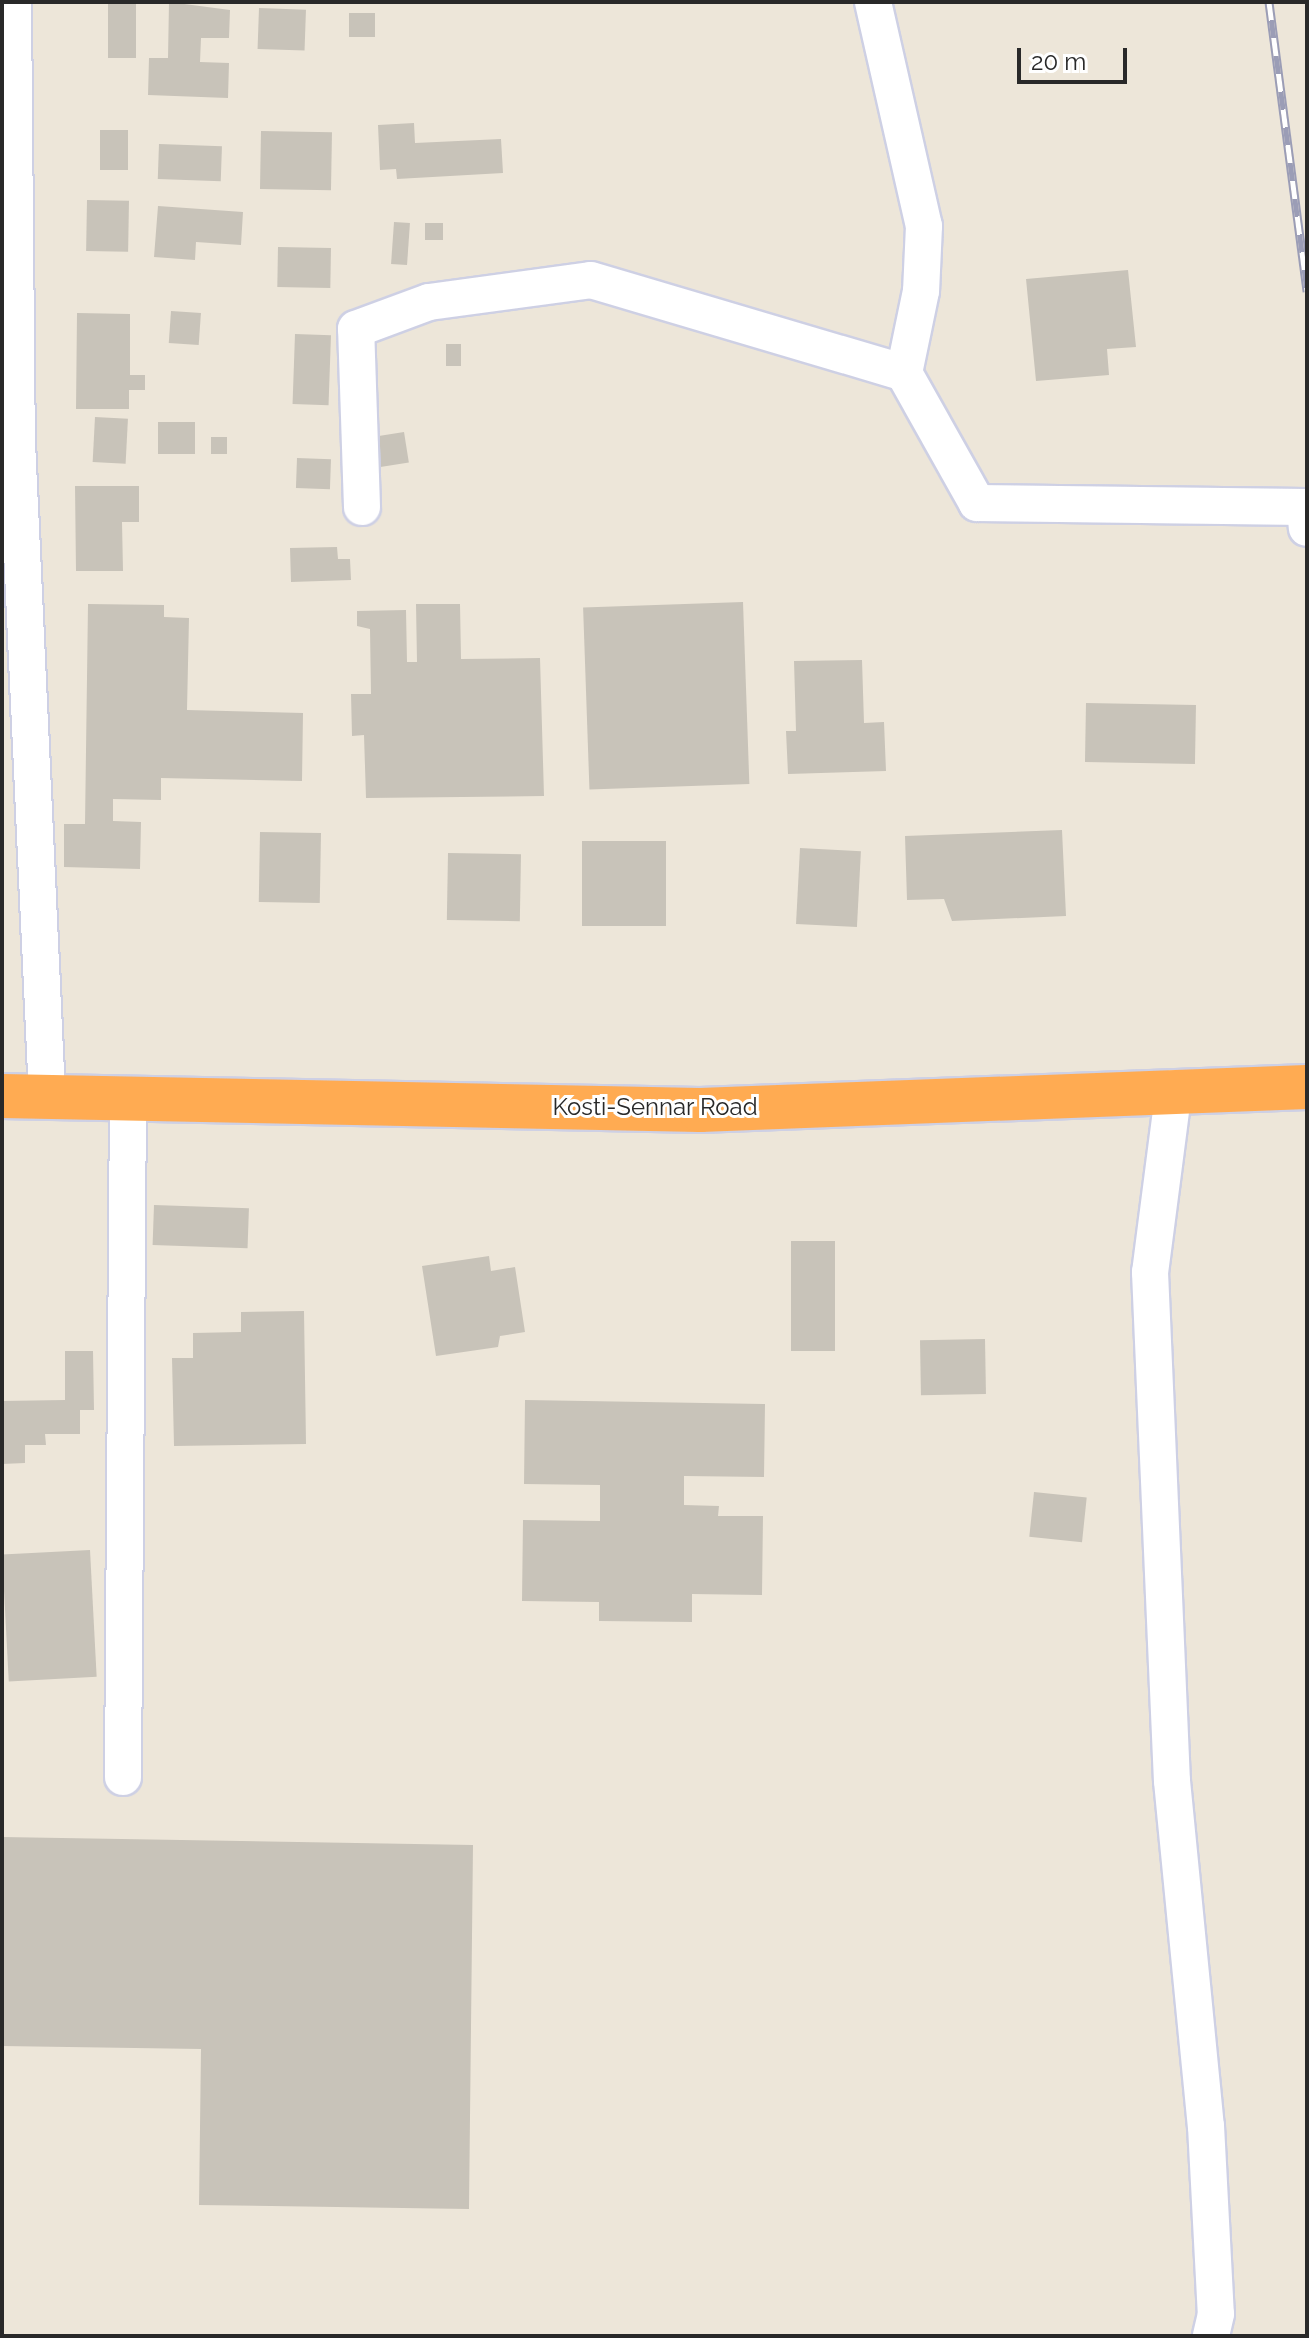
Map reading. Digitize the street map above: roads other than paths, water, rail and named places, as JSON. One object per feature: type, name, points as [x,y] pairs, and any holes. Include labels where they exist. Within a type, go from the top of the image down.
[{"type":"highway","name":"Kosti-Sennar Road","points":[[2,1096],[47,1095],[128,1101],[700,1110],[1174,1088],[1307,1087]]},
{"type":"street","points":[[13,2],[10,443],[47,1095]]},
{"type":"street","points":[[873,2],[924,226],[921,291],[904,373],[977,503],[1305,507],[1307,528]]},
{"type":"street","points":[[362,507],[356,329],[429,302],[591,280],[904,373]]},
{"type":"street","points":[[1174,1088],[1150,1272],[1172,1781],[1206,2126],[1216,2314],[1211,2336]]},
{"type":"street","points":[[123,1777],[128,1101]]},
{"type":"railway","points":[[1269,2],[1307,292]]}]
